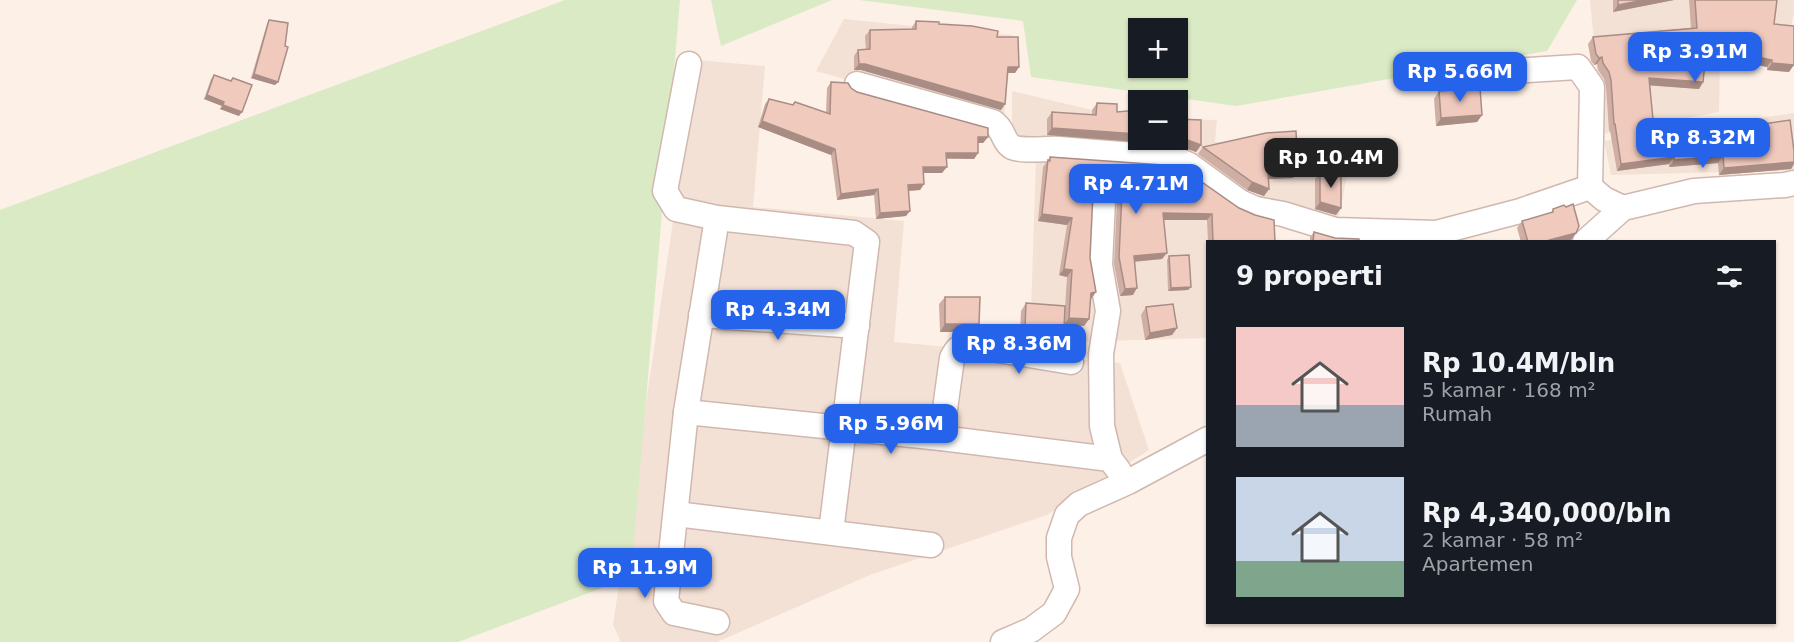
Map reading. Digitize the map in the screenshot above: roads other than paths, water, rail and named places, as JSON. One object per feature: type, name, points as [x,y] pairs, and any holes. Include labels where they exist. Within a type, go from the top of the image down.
[{"type":"street","points":[[689,64],[665,191],[676,209],[717,218],[854,233],[867,242],[831,532]]},
{"type":"street","points":[[1410,77],[1578,67],[1592,87],[1590,187]]},
{"type":"street","points":[[857,84],[993,122],[1000,127],[1006,142],[1018,149],[1056,149],[1176,159],[1190,165],[1240,202],[1335,230],[1437,233],[1520,211],[1590,187]]},
{"type":"street","points":[[1587,240],[1623,208],[1694,191],[1794,183]]},
{"type":"street","points":[[1590,187],[1604,199],[1623,208]]},
{"type":"street","points":[[1103,200],[1100,265],[1108,311],[1101,354],[1102,426],[1110,459],[1128,482]]},
{"type":"street","points":[[717,218],[686,412],[666,601],[674,613],[717,622]]},
{"type":"street","points":[[701,315],[857,326]]},
{"type":"street","points":[[941,438],[952,358],[962,346],[968,345],[1071,362]]},
{"type":"street","points":[[686,412],[844,430],[941,438],[1110,459]]},
{"type":"street","points":[[1004,642],[1031,630],[1054,613],[1067,589],[1059,557],[1059,538],[1067,515],[1080,504],[1128,482],[1206,440]]},
{"type":"street","points":[[676,514],[931,544]]}]
